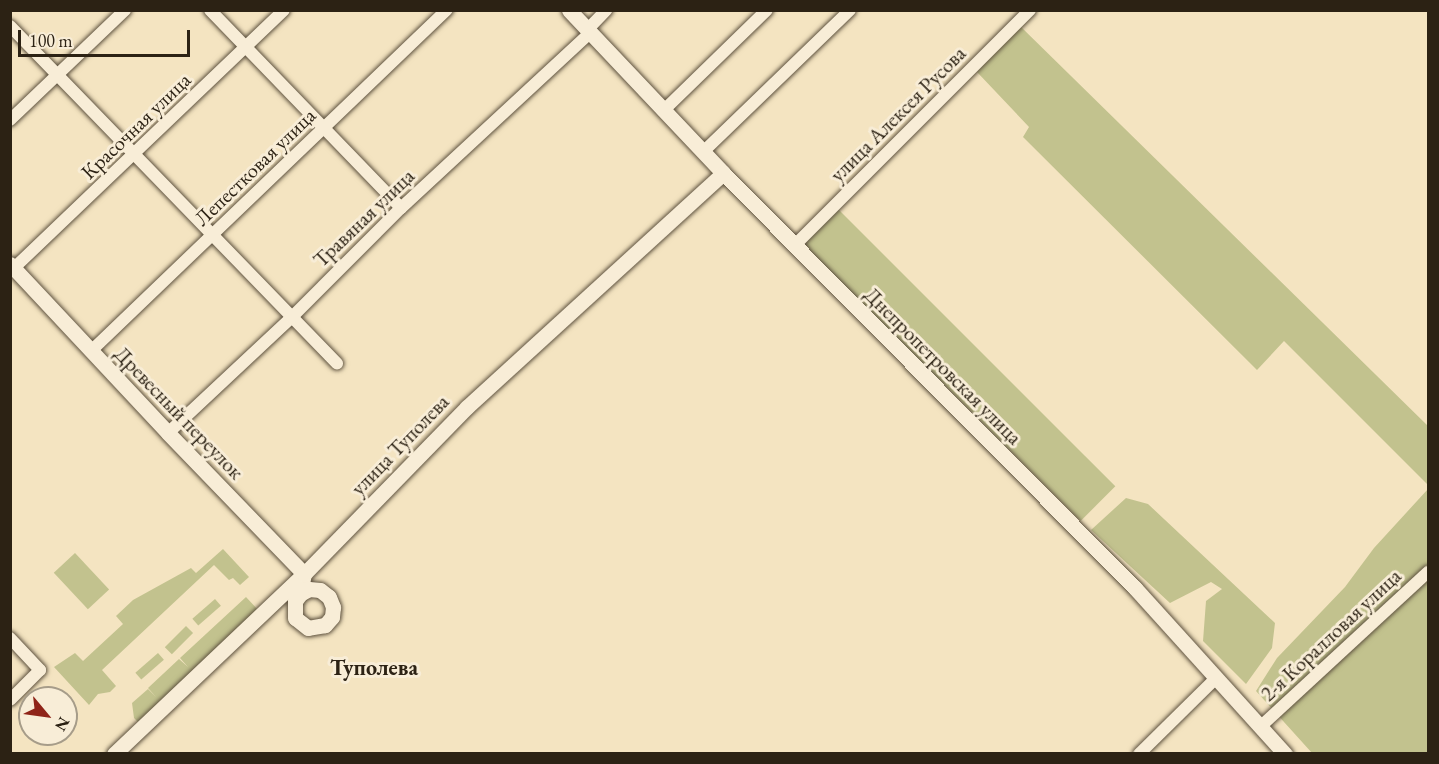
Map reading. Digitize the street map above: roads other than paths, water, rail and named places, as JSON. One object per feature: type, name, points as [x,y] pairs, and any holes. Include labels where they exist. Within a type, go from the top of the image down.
[{"type":"street","points":[[10,120],[125,10]]},
{"type":"street","points":[[210,10],[401,208]]},
{"type":"street","name":"Красочная улица","points":[[12,266],[135,155],[284,10]]},
{"type":"street","name":"Лепестковая улица","points":[[91,351],[447,10]]},
{"type":"street","name":"Днепропетровская улица","points":[[569,10],[794,246],[1135,588],[1285,753]]},
{"type":"street","name":"Травяная улица","points":[[168,433],[292,317],[401,208],[588,31],[606,10]]},
{"type":"street","points":[[663,111],[767,10]]},
{"type":"street","points":[[703,152],[850,10]]},
{"type":"street","name":"улица Алексея Русова","points":[[794,246],[1030,10]]},
{"type":"street","points":[[10,26],[337,364]]},
{"type":"street","name":"улица Туполева","points":[[114,753],[304,574],[467,407],[723,173]]},
{"type":"street","name":"Древесный переулок","points":[[12,266],[304,574]]},
{"type":"street","name":"2-я Коралловая улица","points":[[1260,727],[1428,572]]},
{"type":"street","points":[[300,594],[304,574]]},
{"type":"street","points":[[10,638],[40,670],[10,700]]},
{"type":"street","points":[[1139,753],[1216,678]]},
{"type":"district","name":"Туполева","points":[[374,668]]}]
